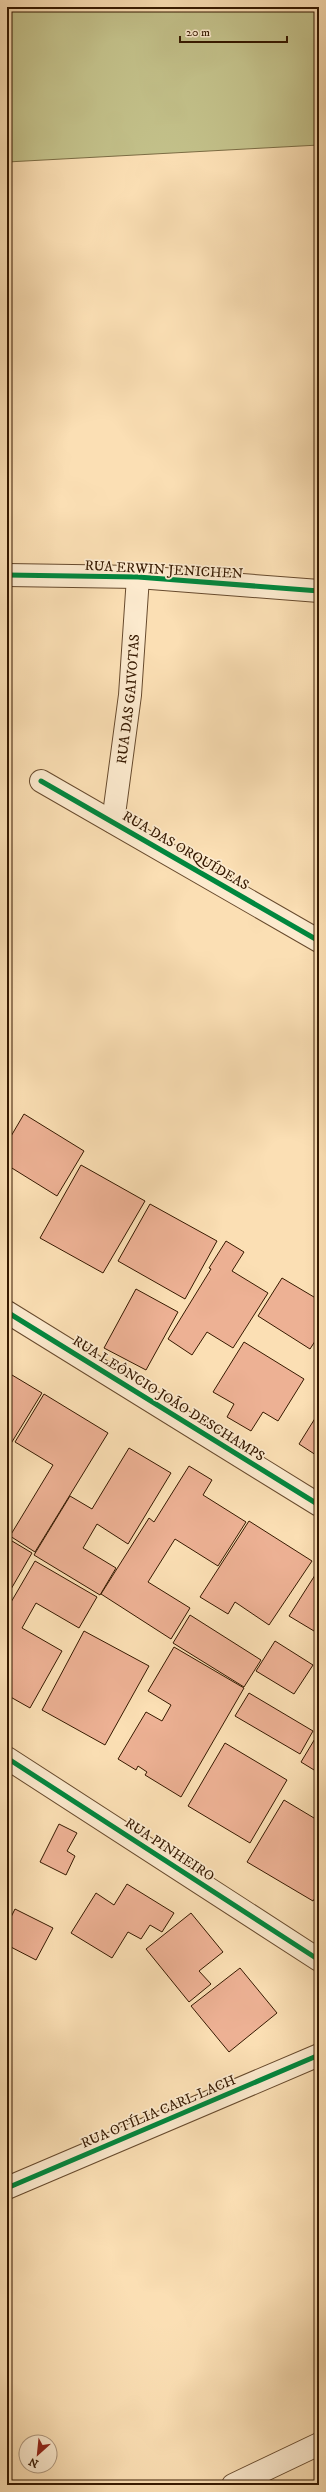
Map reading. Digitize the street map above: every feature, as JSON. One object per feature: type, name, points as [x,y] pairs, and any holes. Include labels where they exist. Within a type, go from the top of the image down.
[{"type":"street","name":"RUA ERWIN JENICHEN","points":[[7,575],[138,577],[319,591]]},
{"type":"street","name":"RUA DAS GAIVOTAS","points":[[113,822],[130,695],[138,577]]},
{"type":"street","name":"RUA DAS ORQUÍDEAS","points":[[41,780],[319,942]]},
{"type":"street","name":"RUA LEÔNCIO JOÃO DESCHAMPS","points":[[7,1312],[319,1505]]},
{"type":"street","name":"RUA PINHEIRO","points":[[7,1758],[319,1960]]},
{"type":"street","name":"RUA OTÍLIA CARL LACH","points":[[7,2188],[319,2055]]},
{"type":"street","points":[[233,2485],[319,2444]]},
{"type":"shaded area","points":[[7,7],[319,7],[319,145],[7,162]]},
{"type":"building","points":[[24,1114],[84,1151],[57,1196],[7,1165],[7,1143]]},
{"type":"building","points":[[81,1165],[145,1201],[103,1273],[40,1238]]},
{"type":"building","points":[[150,1204],[217,1241],[185,1299],[118,1261]]},
{"type":"building","points":[[226,1241],[244,1252],[232,1271],[268,1293],[233,1348],[207,1332],[192,1355],[168,1339],[211,1269],[209,1268]]},
{"type":"building","points":[[282,1278],[319,1300],[319,1335],[310,1349],[258,1316]]},
{"type":"building","points":[[136,1289],[178,1312],[146,1370],[104,1348]]},
{"type":"building","points":[[244,1342],[304,1379],[278,1421],[263,1412],[251,1431],[227,1417],[234,1404],[213,1392]]},
{"type":"building","points":[[7,1372],[42,1393],[7,1450]]},
{"type":"building","points":[[44,1394],[108,1433],[35,1552],[10,1536],[53,1465],[15,1442]]},
{"type":"building","points":[[319,1412],[319,1457],[299,1444]]},
{"type":"building","points":[[129,1448],[171,1473],[128,1544],[97,1524],[83,1548],[116,1568],[100,1595],[34,1555],[70,1496],[92,1509]]},
{"type":"building","points":[[189,1466],[212,1480],[203,1495],[246,1522],[218,1566],[175,1539],[148,1582],[190,1608],[171,1639],[101,1594],[149,1518],[154,1522]]},
{"type":"building","points":[[249,1521],[312,1561],[269,1625],[235,1602],[228,1614],[200,1597]]},
{"type":"building","points":[[7,1538],[32,1553],[7,1596]]},
{"type":"building","points":[[35,1561],[97,1597],[79,1628],[36,1603],[22,1628],[62,1651],[30,1708],[7,1695],[7,1609]]},
{"type":"building","points":[[317,1572],[319,1573],[319,1634],[289,1616]]},
{"type":"building","points":[[190,1615],[261,1660],[244,1687],[173,1643]]},
{"type":"building","points":[[84,1631],[149,1666],[105,1745],[42,1710]]},
{"type":"building","points":[[275,1641],[313,1665],[294,1694],[256,1671]]},
{"type":"building","points":[[174,1647],[244,1688],[181,1797],[145,1775],[147,1772],[138,1766],[136,1770],[118,1759],[146,1712],[162,1721],[171,1705],[148,1691]]},
{"type":"building","points":[[249,1693],[313,1731],[300,1754],[235,1716]]},
{"type":"building","points":[[316,1737],[319,1738],[319,1773],[301,1762]]},
{"type":"building","points":[[225,1743],[287,1780],[250,1843],[188,1806]]},
{"type":"building","points":[[284,1800],[319,1821],[319,1892],[313,1901],[247,1862]]},
{"type":"building","points":[[59,1824],[77,1833],[67,1851],[75,1856],[66,1875],[40,1862]]},
{"type":"building","points":[[127,1884],[174,1913],[162,1932],[150,1925],[141,1939],[128,1932],[112,1958],[71,1933],[96,1893],[114,1905]]},
{"type":"building","points":[[15,1909],[53,1928],[36,1960],[7,1945],[7,1925]]},
{"type":"building","points":[[191,1913],[223,1952],[199,1971],[211,1984],[189,2002],[146,1949]]},
{"type":"building","points":[[240,1968],[277,2013],[229,2052],[191,2006]]},
{"type":"cycle path","points":[[7,575],[138,577],[319,591]]},
{"type":"cycle path","points":[[41,781],[319,941]]},
{"type":"cycle path","points":[[7,1312],[319,1505]]},
{"type":"cycle path","points":[[7,1758],[319,1960]]},
{"type":"cycle path","points":[[7,2188],[319,2055]]}]
